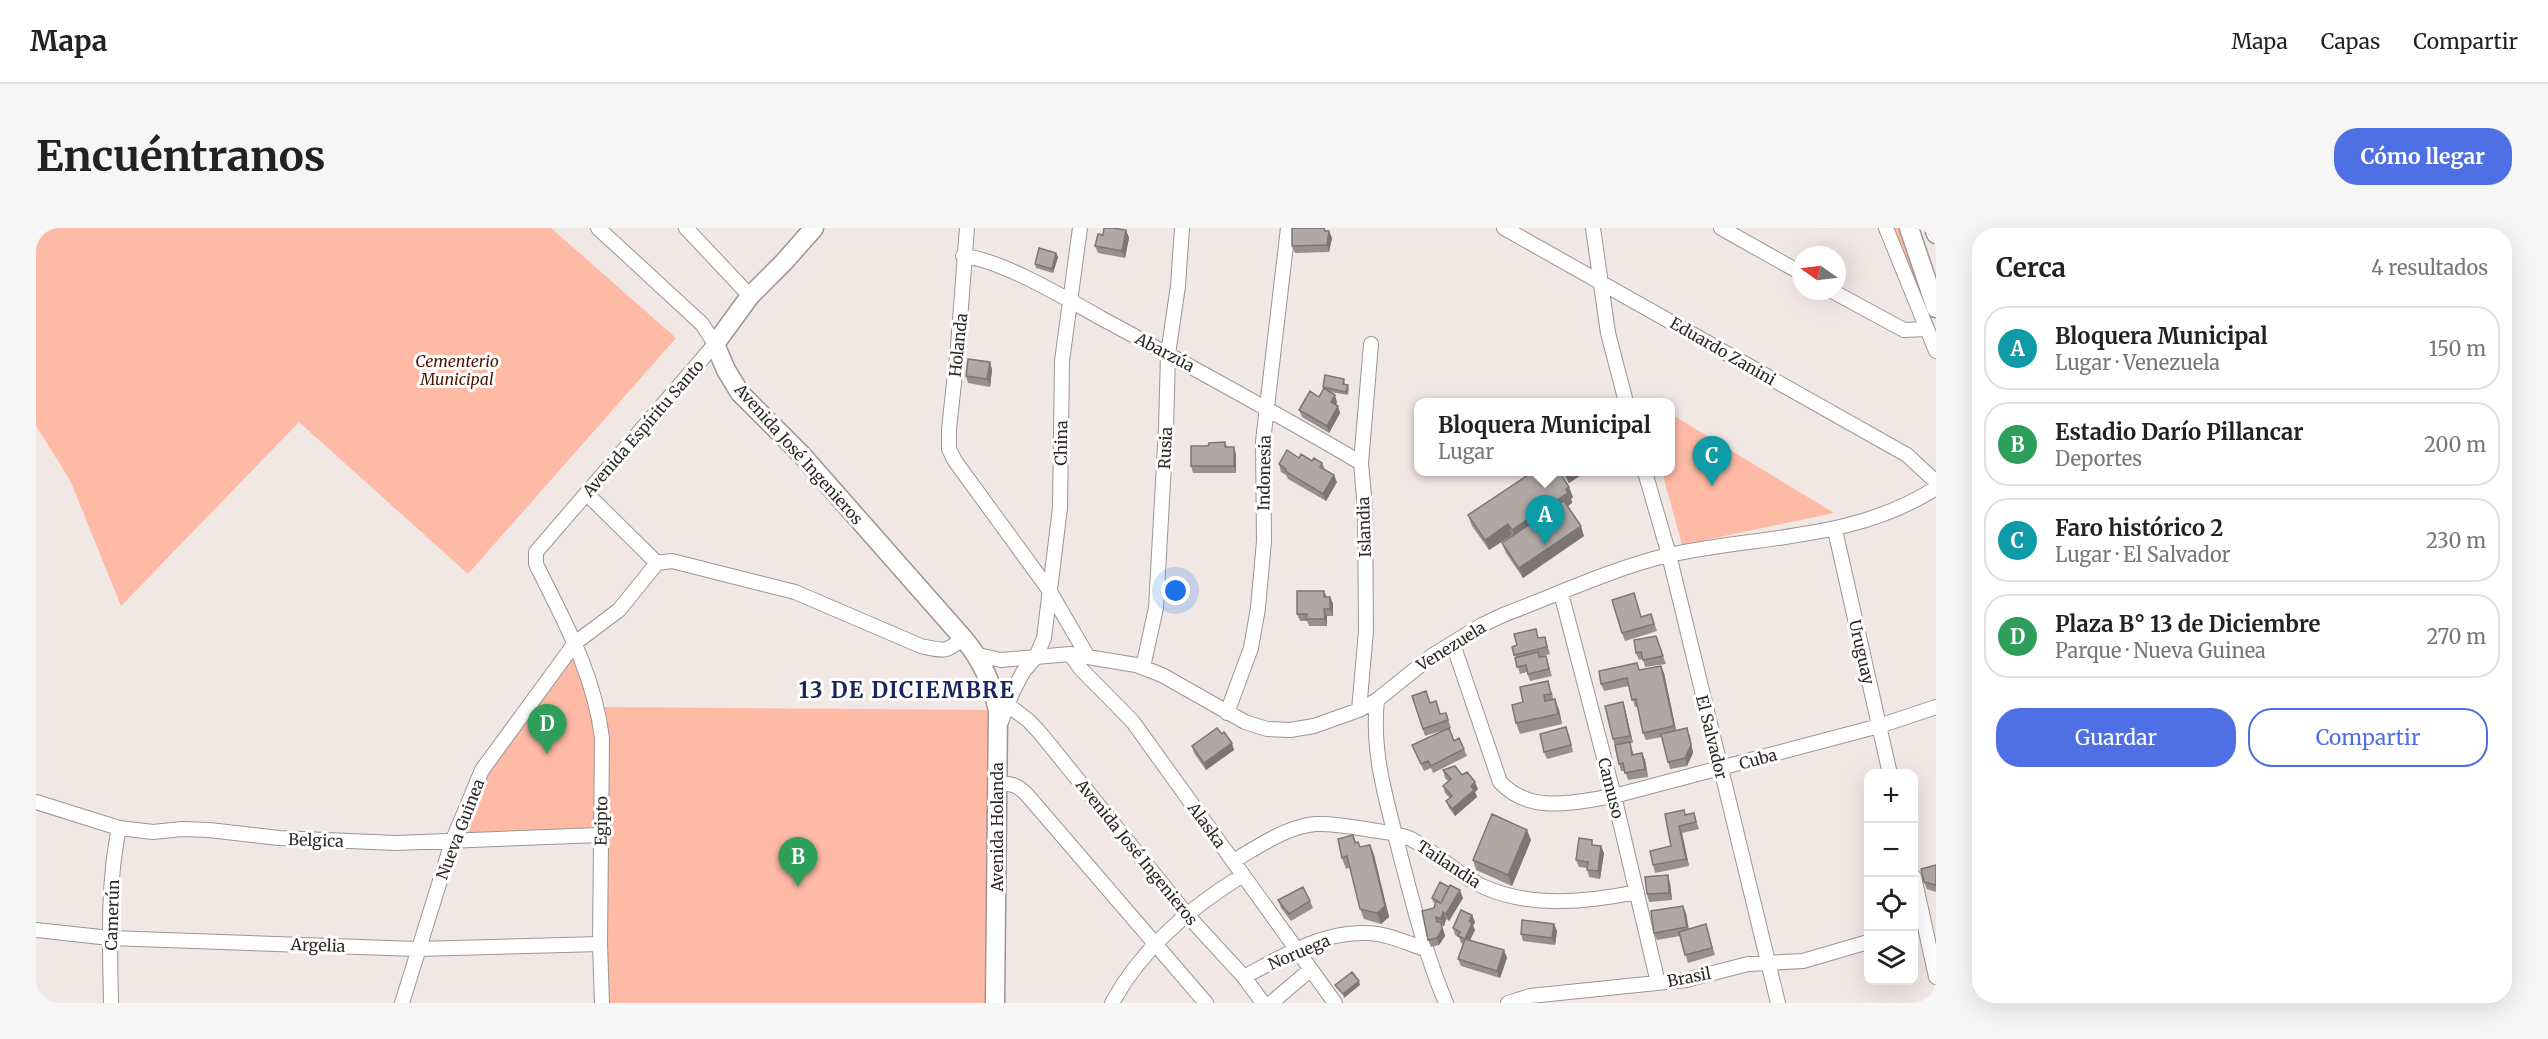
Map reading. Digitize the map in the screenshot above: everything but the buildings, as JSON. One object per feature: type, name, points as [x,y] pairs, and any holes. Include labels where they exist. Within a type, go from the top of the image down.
[{"type":"street","name":"Avenida José Ingenieros","points":[[598,228],[702,324],[740,393],[801,454],[978,655]]},
{"type":"street","points":[[686,228],[750,296]]},
{"type":"street","name":"Avenida Espíritu Santo","points":[[575,643],[536,564],[536,552],[715,344],[750,296],[814,228]]},
{"type":"street","name":"Holanda","points":[[967,228],[949,449],[955,461],[1048,590]]},
{"type":"street","name":"China","points":[[997,730],[1023,672],[1036,657],[1044,638],[1048,590],[1060,508],[1062,361],[1080,228]]},
{"type":"street","name":"Rusia","points":[[1143,667],[1156,608],[1168,354],[1179,286],[1182,228]]},
{"type":"street","name":"Indonesia","points":[[1227,713],[1251,648],[1258,608],[1264,541],[1263,441],[1288,228]]},
{"type":"street","name":"Eduardo Zanini","points":[[1504,228],[1907,455],[1936,482]]},
{"type":"street","points":[[1593,228],[1608,333],[1625,398]]},
{"type":"street","points":[[1721,228],[1792,268]]},
{"type":"street","points":[[1886,228],[1936,351]]},
{"type":"street","points":[[1909,228],[1936,308]]},
{"type":"street","points":[[1934,228],[1936,234]]},
{"type":"street","name":"Abarzúa","points":[[963,256],[989,261],[1070,302],[1266,406],[1361,462]]},
{"type":"street","points":[[1846,299],[1904,330],[1927,329]]},
{"type":"street","name":"Islandia","points":[[1359,710],[1366,631],[1365,508],[1361,462],[1371,344]]},
{"type":"street","name":"El Salvador","points":[[1647,476],[1669,555],[1778,1003]]},
{"type":"street","name":"Venezuela","points":[[978,655],[1001,660],[1070,654],[1143,667],[1162,675],[1245,722],[1267,729],[1290,730],[1314,726],[1359,710],[1377,700],[1412,670],[1482,625],[1561,593],[1669,555],[1835,530],[1891,512],[1936,488]]},
{"type":"street","points":[[587,494],[657,563],[672,561],[795,592],[921,646],[950,650],[963,638]]},
{"type":"street","name":"Uruguay","points":[[1835,530],[1889,769]]},
{"type":"street","name":"Nueva Guinea","points":[[402,1003],[452,842],[482,770],[575,643],[619,610],[657,563]]},
{"type":"street","points":[[1048,590],[1088,657]]},
{"type":"street","name":"Camuso","points":[[1561,593],[1614,796],[1658,983]]},
{"type":"street","name":"Egipto","points":[[575,643],[598,707],[602,738],[600,836],[602,1003]]},
{"type":"street","name":"Cuba","points":[[1453,644],[1500,782],[1510,794],[1521,800],[1543,803],[1571,803],[1614,796],[1879,726],[1936,707]]},
{"type":"street","name":"Alaska","points":[[1070,654],[1081,669],[1133,722],[1335,1003]]},
{"type":"street","name":"Avenida Holanda","points":[[978,655],[992,684],[998,710],[995,1003]]},
{"type":"street","points":[[1377,700],[1374,726],[1379,771],[1425,949],[1446,1003]]},
{"type":"street","name":"Avenida José Ingenieros","points":[[1008,705],[1029,721],[1041,734],[1188,916],[1244,977],[1263,1003]]},
{"type":"street","points":[[998,784],[1011,783],[1028,796],[1206,1003]]},
{"type":"street","name":"Belgica","points":[[36,802],[119,828],[153,832],[182,829],[209,830],[302,839],[396,843],[600,836]]},
{"type":"street","name":"Tailandia","points":[[1233,861],[1293,830],[1315,824],[1338,825],[1408,838],[1483,887],[1507,895],[1530,900],[1573,901],[1637,892]]},
{"type":"street","name":"Camerún","points":[[111,1003],[110,938],[114,852],[119,828]]},
{"type":"street","points":[[1112,1003],[1121,986],[1154,945],[1222,887],[1243,875]]},
{"type":"street","points":[[1914,877],[1936,977]]},
{"type":"street","name":"Argelia","points":[[36,930],[110,938],[417,949],[600,944]]},
{"type":"street","name":"Noruega","points":[[1244,977],[1296,950],[1332,937],[1368,933],[1425,949]]},
{"type":"street","name":"Brasil","points":[[1508,1003],[1530,996],[1701,977],[1748,964],[1803,961],[1864,943]]},
{"type":"street","name":"Noruega","points":[[1271,1003],[1310,970]]},
{"type":"green space","name":"Cementerio Municipal","points":[[36,228],[551,228],[676,338],[468,574],[299,422],[121,606],[70,480],[36,426]]},
{"type":"green space","points":[[1893,228],[1901,228],[1936,331],[1936,339]]},
{"type":"green space","points":[[1675,416],[1834,513],[1682,545],[1663,476],[1675,476]]},
{"type":"green space","points":[[575,643],[598,707],[998,710],[995,1003],[602,1003],[600,836],[452,842],[466,804]]},
{"type":"place","name":"Faro histórico 2","points":[[1712,486]]},
{"type":"place","name":"Bloquera Municipal","points":[[1545,545]]},
{"type":"place","name":"Plaza B° 13 de Diciembre","points":[[547,754]]},
{"type":"place","name":"Estadio Darío Pillancar","points":[[798,887]]},
{"type":"district","name":"13 DE DICIEMBRE","points":[[907,690]]}]
